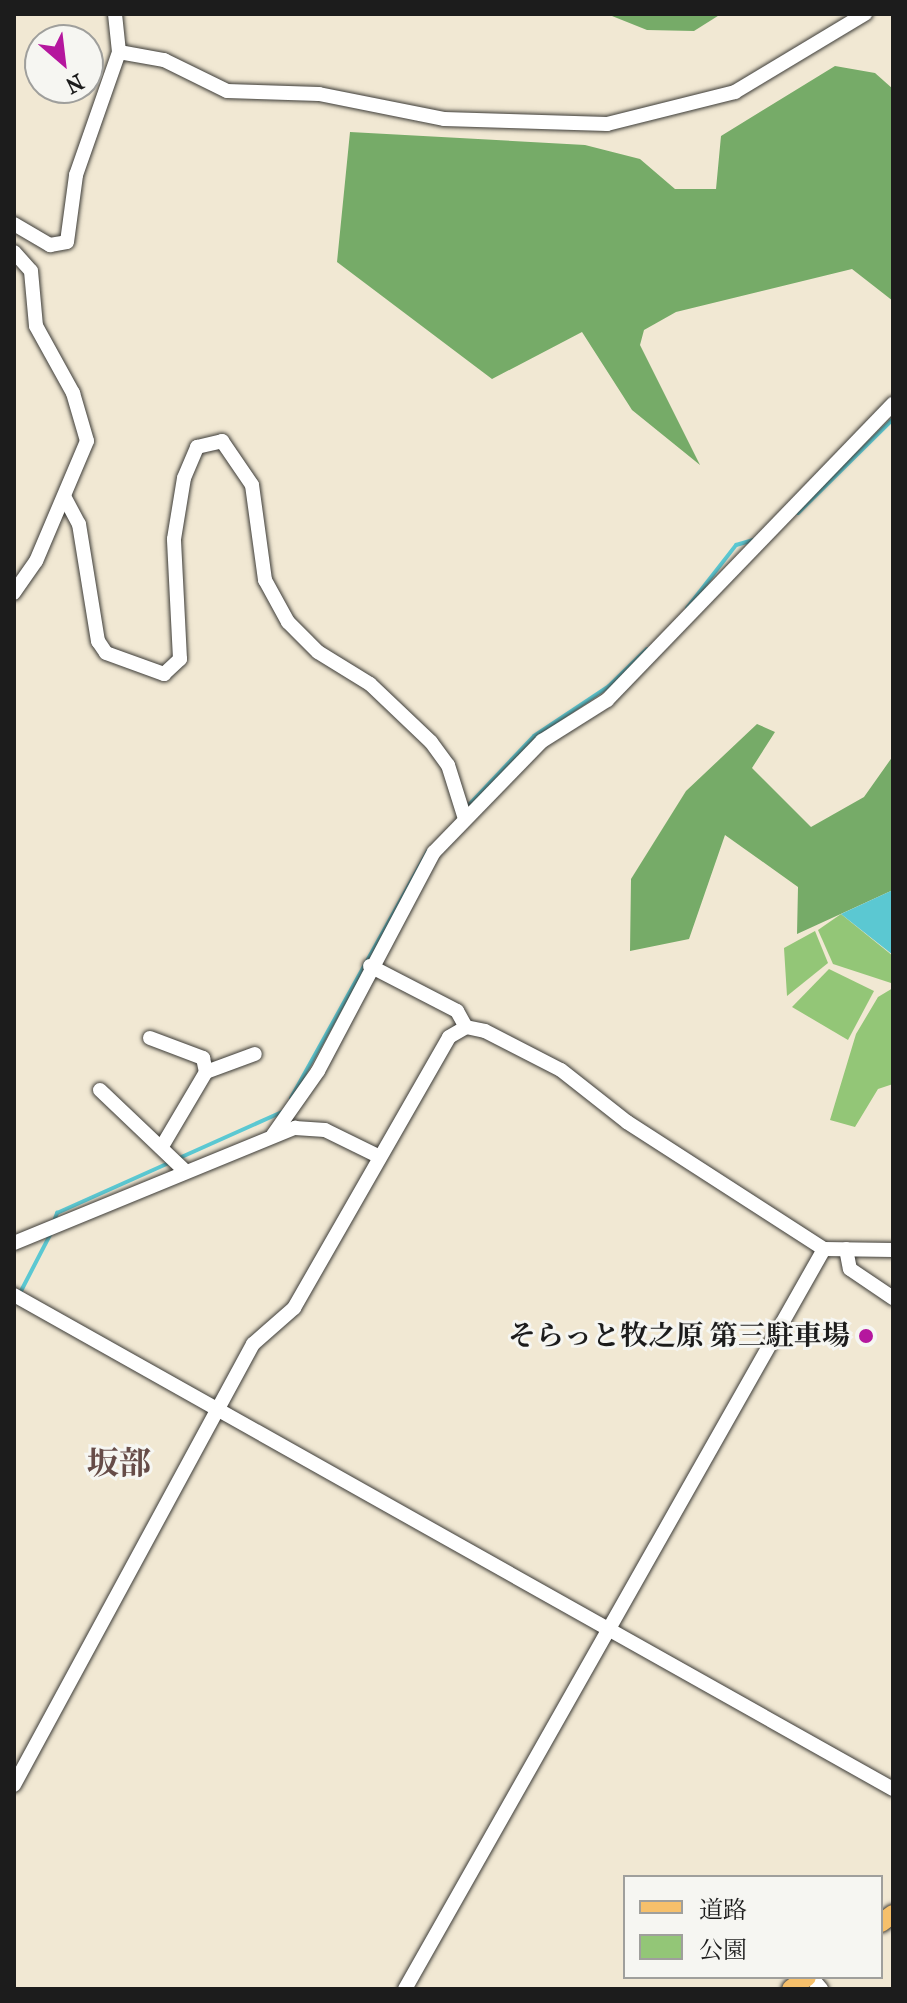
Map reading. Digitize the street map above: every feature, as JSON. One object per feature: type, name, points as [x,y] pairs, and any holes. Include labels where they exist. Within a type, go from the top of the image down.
[{"type":"street","points":[[14,224],[50,245],[67,242],[76,175],[119,52],[115,14]]},
{"type":"street","points":[[119,52],[164,60],[227,91],[319,94],[444,119],[607,124],[735,92],[865,14]]},
{"type":"street","points":[[14,252],[31,271],[36,326],[86,424],[65,498],[14,593]]},
{"type":"street","points":[[273,1135],[318,1071],[370,966],[434,852],[463,813],[542,741],[607,700],[767,528],[893,404]]},
{"type":"street","points":[[65,498],[79,524],[98,641],[106,653],[164,674],[180,659],[174,539],[184,478],[197,447],[222,441],[252,485],[265,580],[288,622],[318,652],[370,684],[431,742],[463,813]]},
{"type":"street","points":[[370,966],[457,1011],[466,1027],[561,1070],[627,1122],[824,1249],[893,1250]]},
{"type":"street","points":[[14,1785],[253,1344],[294,1308],[378,1156],[449,1037],[466,1027]]},
{"type":"street","points":[[150,1038],[203,1058],[206,1072],[164,1151]]},
{"type":"street","points":[[206,1072],[255,1054]]},
{"type":"street","points":[[100,1090],[183,1169]]},
{"type":"street","points":[[14,1243],[46,1226],[273,1135],[325,1130],[378,1156]]},
{"type":"street","points":[[405,1989],[824,1249]]},
{"type":"street","points":[[846,1249],[850,1269],[893,1298]]},
{"type":"street","points":[[19,1298],[893,1789]]},
{"type":"green space","points":[[607,14],[721,14],[694,31],[647,30]]},
{"type":"green space","points":[[835,66],[875,73],[893,89],[893,301],[852,269],[676,312],[644,330],[640,345],[700,465],[632,410],[582,332],[492,379],[337,262],[350,132],[585,145],[640,159],[675,189],[716,189],[721,136]]},
{"type":"green space","points":[[757,724],[775,732],[752,768],[811,827],[864,797],[893,756],[893,890],[797,934],[798,887],[725,835],[689,939],[630,951],[631,879],[686,791]]},
{"type":"green space","points":[[841,914],[893,956],[891,983],[833,964],[818,930]]},
{"type":"green space","points":[[815,931],[828,963],[787,996],[784,948]]},
{"type":"green space","points":[[829,969],[874,991],[848,1040],[792,1007]]},
{"type":"green space","points":[[893,988],[893,1084],[878,1089],[855,1127],[830,1120],[856,1034],[878,997]]},
{"type":"water","points":[[893,890],[893,955],[841,914]]},
{"type":"waterway","points":[[798,513],[893,419]]},
{"type":"waterway","points":[[687,608],[736,545],[754,540]]},
{"type":"waterway","points":[[465,809],[534,736],[609,686],[647,649]]},
{"type":"waterway","points":[[291,1098],[428,851]]},
{"type":"waterway","points":[[177,1159],[282,1112]]},
{"type":"waterway","points":[[54,1221],[57,1213],[169,1163]]},
{"type":"waterway","points":[[20,1293],[51,1233]]},
{"type":"place","name":"そらっと牧之原 第三駐車場","points":[[866,1336]]},
{"type":"district","name":"坂部","points":[[119,1464]]}]
